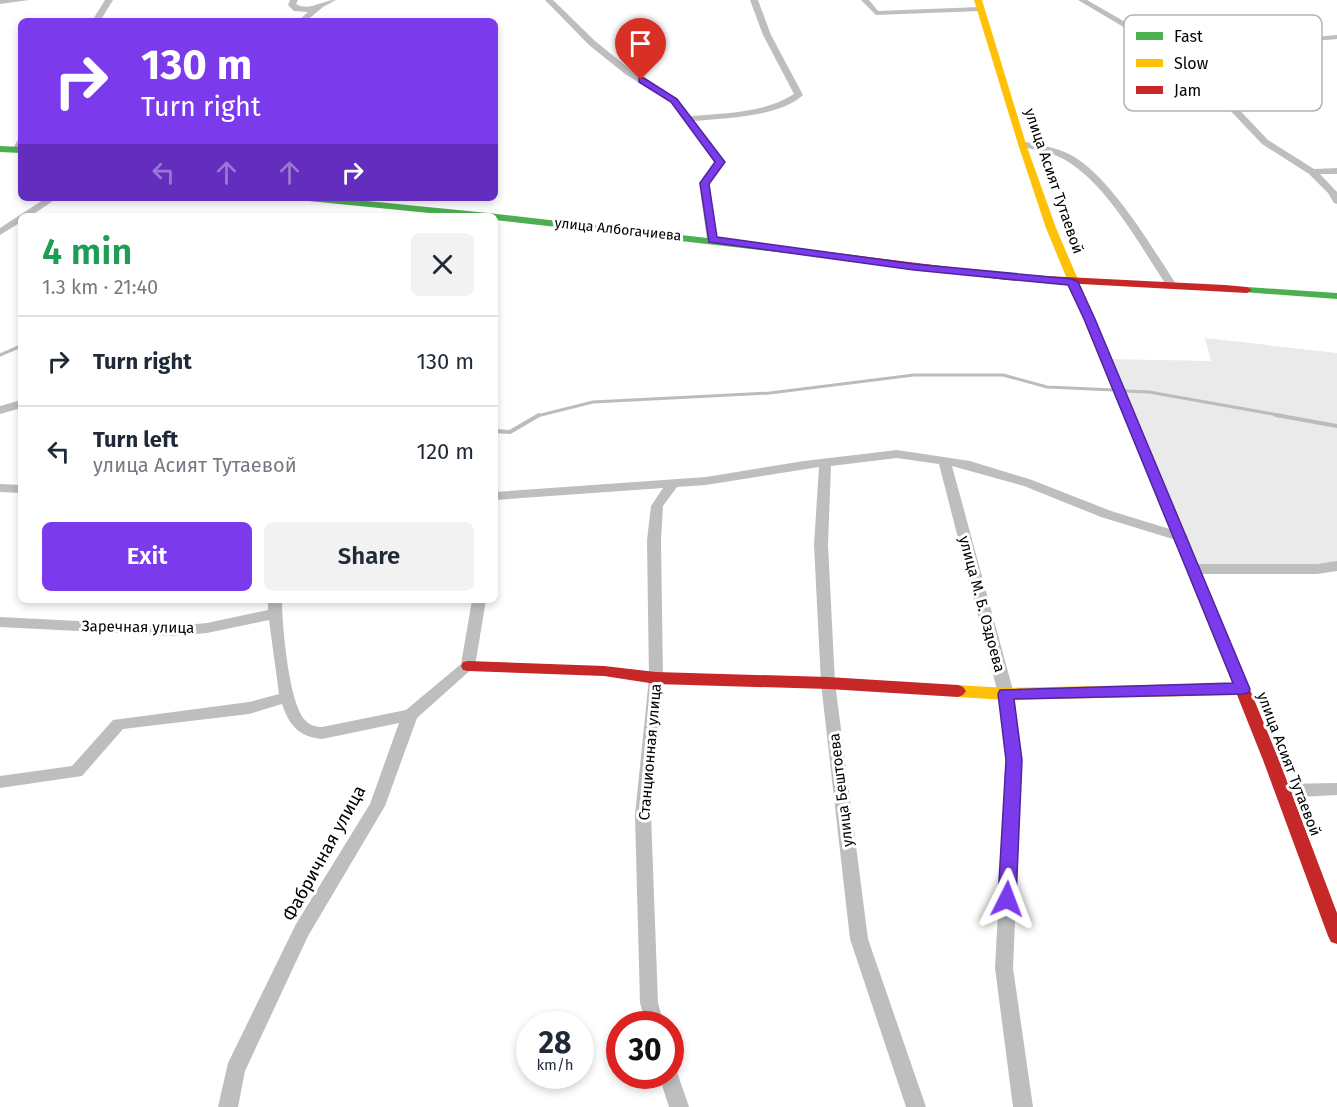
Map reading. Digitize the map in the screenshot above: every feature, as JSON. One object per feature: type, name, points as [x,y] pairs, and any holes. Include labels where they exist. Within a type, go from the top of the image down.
[{"type":"street","points":[[0,2],[25,0]]},
{"type":"street","points":[[98,18],[109,0]]},
{"type":"street","points":[[294,0],[292,4],[297,9],[314,10]]},
{"type":"street","points":[[305,18],[332,0]]},
{"type":"street","points":[[549,0],[592,43],[628,72],[674,100],[720,162],[704,183],[712,240]]},
{"type":"street","points":[[687,119],[772,106],[792,101],[799,95],[767,34],[754,0]]},
{"type":"street","points":[[865,0],[876,13],[979,5]]},
{"type":"street","points":[[1082,0],[1124,25]]},
{"type":"street","name":"улица Асият Тутаевой","points":[[979,5],[1022,144],[1072,282],[1194,569],[1283,791],[1337,936]]},
{"type":"street","points":[[1322,38],[1337,37]]},
{"type":"street","points":[[1236,111],[1265,142],[1312,172],[1332,192],[1337,201]]},
{"type":"street","points":[[1022,144],[1072,159],[1096,181],[1171,284]]},
{"type":"street","points":[[0,149],[18,147]]},
{"type":"street","points":[[1312,172],[1337,171]]},
{"type":"street","points":[[28,213],[47,201]]},
{"type":"street","points":[[339,201],[458,213]]},
{"type":"street","name":"улица Албогачиева","points":[[498,217],[712,240],[914,267],[1072,282],[1171,284],[1337,296]]},
{"type":"street","points":[[0,232],[18,220]]},
{"type":"street","points":[[0,410],[18,405]]},
{"type":"street","points":[[498,496],[706,482],[825,462],[897,454],[966,464],[1028,483],[1106,514],[1180,537]]},
{"type":"street","name":"улица М. Б. Оздоева","points":[[944,461],[1006,694],[1014,760],[1004,968],[1023,1107]]},
{"type":"street","name":"улица Бештоева","points":[[825,462],[821,545],[828,683],[859,939],[916,1107]]},
{"type":"street","name":"Станционная улица","points":[[651,1011],[649,1003],[643,815],[656,678],[654,540],[657,506],[673,484]]},
{"type":"street","points":[[0,488],[18,489]]},
{"type":"street","points":[[1194,569],[1317,569],[1337,566]]},
{"type":"street","points":[[478,603],[468,666],[604,671],[656,678],[828,683],[1006,694],[1242,689]]},
{"type":"street","points":[[275,607],[288,697],[298,722],[305,728],[315,733],[328,733],[410,715]]},
{"type":"street","name":"Заречная улица","points":[[0,622],[175,631],[207,628],[275,607]]},
{"type":"street","name":"Фабричная улица","points":[[228,1107],[236,1070],[302,930],[376,806],[410,715],[468,666]]},
{"type":"street","points":[[0,782],[76,771],[98,750],[118,724],[249,708],[288,697]]},
{"type":"street","points":[[1283,791],[1337,789]]},
{"type":"street","points":[[673,1089],[679,1107]]},
{"type":"shaded area","points":[[1205,338],[1337,353],[1337,566],[1194,569],[1106,359],[1211,361]]},
{"type":"waterway","points":[[0,355],[18,347]]},
{"type":"waterway","points":[[538,416],[593,402],[770,393],[914,375],[1003,375],[1047,387],[1114,390]]},
{"type":"waterway","points":[[1125,391],[1149,392],[1284,416]]},
{"type":"waterway","points":[[1276,415],[1337,426]]},
{"type":"waterway","points":[[498,431],[510,432],[538,416]]},
{"type":"traffic: fast","points":[[0,149],[18,150]]},
{"type":"traffic: fast","points":[[339,201],[458,213]]},
{"type":"traffic: fast","points":[[498,217],[804,252]]},
{"type":"traffic: fast","points":[[1247,290],[1337,296]]},
{"type":"traffic: fast","points":[[1103,352],[1213,617]]},
{"type":"traffic: slow","points":[[978,0],[1022,144],[1051,228],[1103,352]]},
{"type":"traffic: slow","points":[[958,691],[1006,694],[1242,689]]},
{"type":"traffic: jam","points":[[804,252],[1006,277],[1247,290]]},
{"type":"traffic: jam","points":[[1213,617],[1271,760],[1337,936]]},
{"type":"traffic: jam","points":[[468,666],[604,671],[656,678],[828,683],[958,691]]},
{"type":"route","points":[[641,80],[674,100],[720,162],[704,183],[712,240],[914,267],[1072,282],[1090,319],[1242,689],[1006,694],[1014,760],[1007,899]]}]
